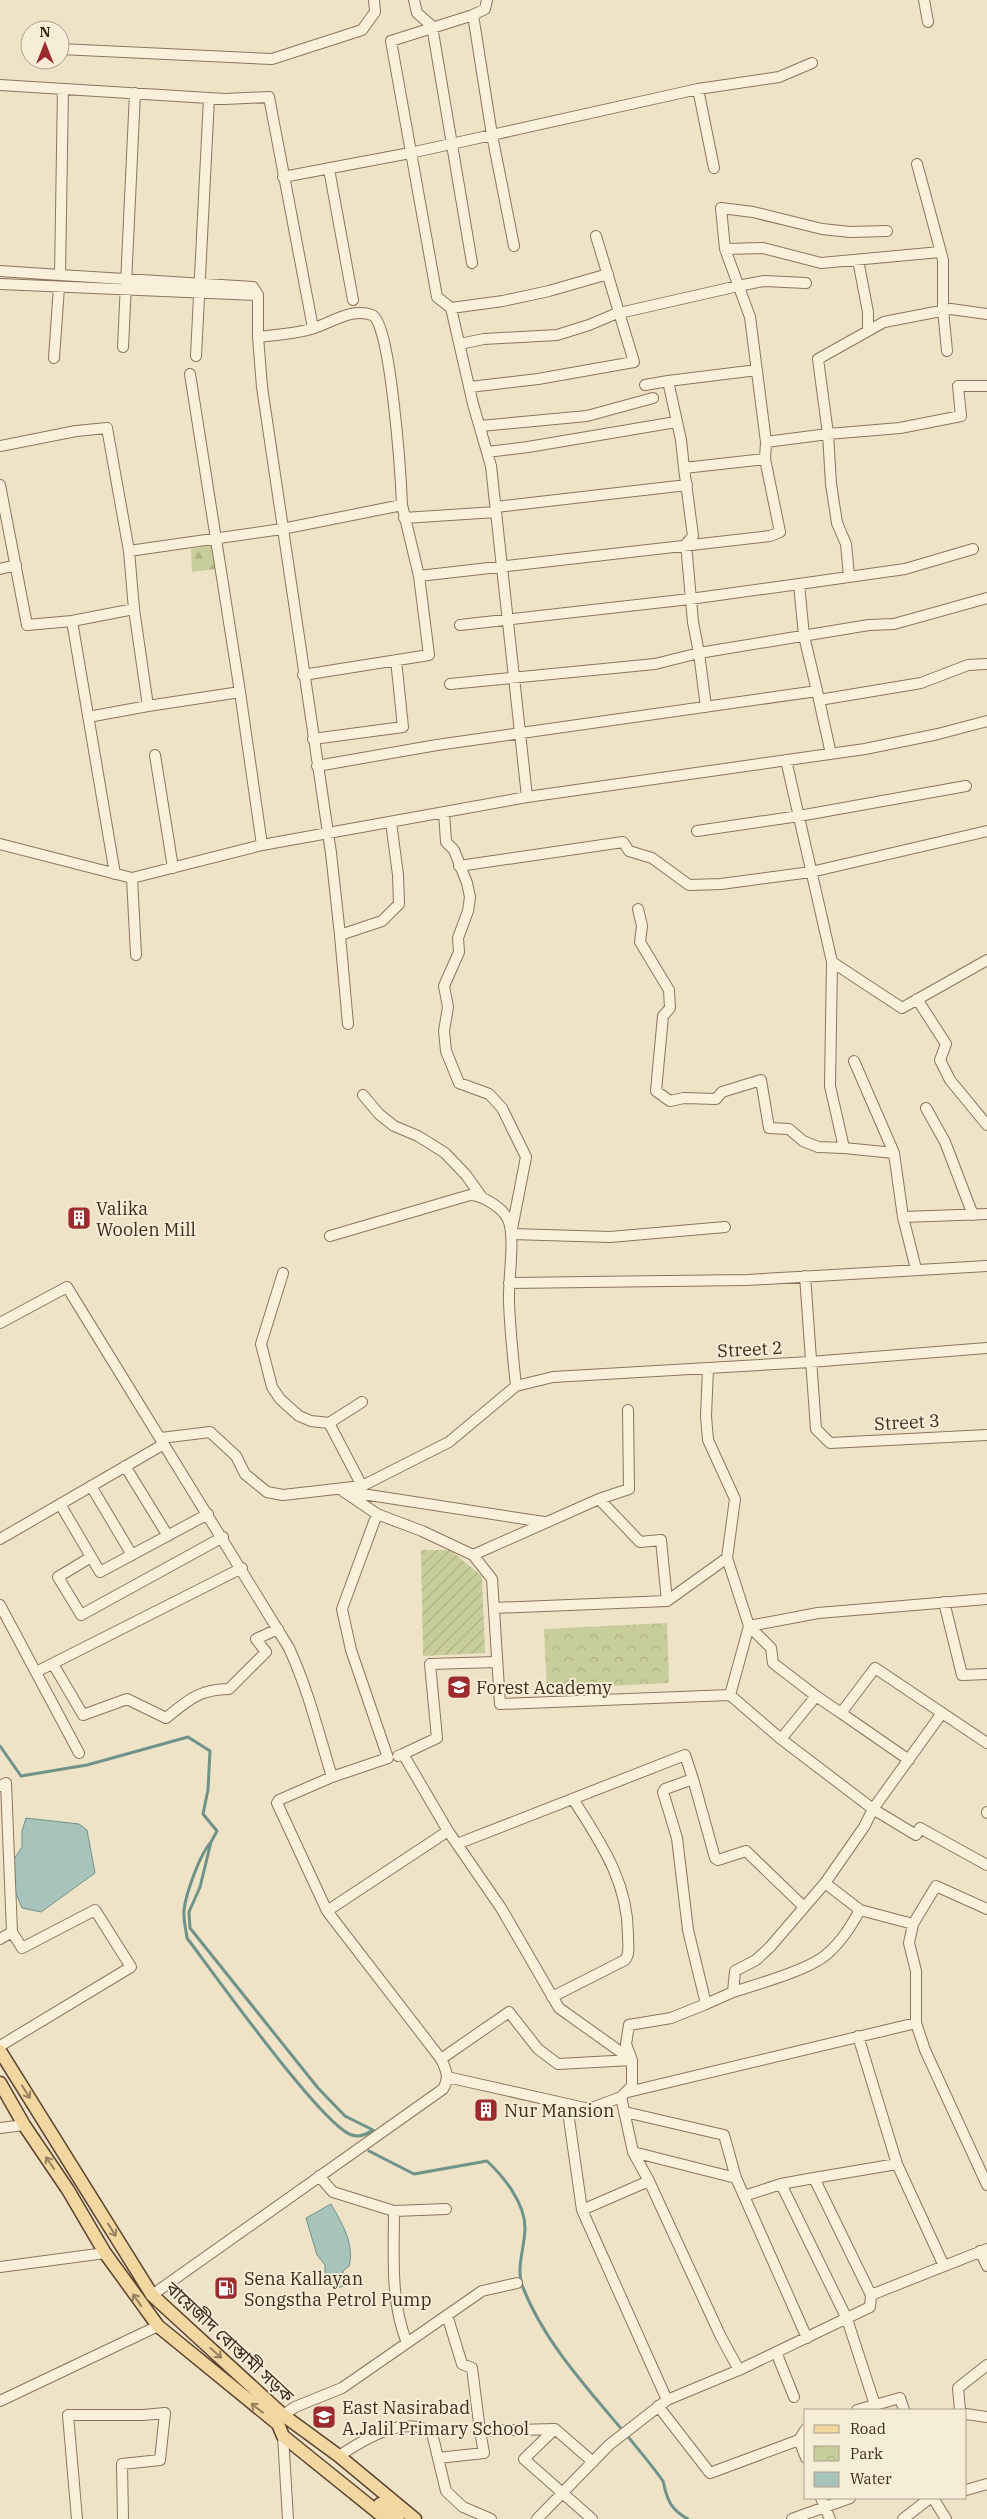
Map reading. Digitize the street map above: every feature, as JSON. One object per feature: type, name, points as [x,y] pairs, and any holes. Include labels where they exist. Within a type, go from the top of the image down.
[{"type":"main road","name":"বায়েজীদ বোস্তামী সড়ক","points":[[0,2051],[152,2295],[280,2419],[283,2436],[393,2515]]},
{"type":"main road","name":"বায়েজীদ বোস্তামী সড়ক","points":[[0,2083],[24,2126],[68,2190],[105,2252],[158,2326],[280,2419],[296,2425],[339,2456],[415,2519]]},
{"type":"main road","points":[[280,2419],[393,2515],[406,2519]]},
{"type":"main road","points":[[296,2425],[304,2435],[393,2515]]},
{"type":"street","points":[[70,49],[272,59],[362,30],[375,12],[374,0]]},
{"type":"street","points":[[414,0],[417,13],[432,26],[472,263]]},
{"type":"street","points":[[486,0],[484,10],[473,15],[432,26],[391,41],[410,153],[438,297],[452,308],[491,466],[519,733],[528,797]]},
{"type":"street","points":[[924,0],[928,22]]},
{"type":"street","points":[[473,15],[492,135],[514,246]]},
{"type":"street","points":[[283,177],[452,145],[698,89],[779,77],[812,63]]},
{"type":"street","points":[[0,85],[225,99],[270,97],[283,177],[313,328]]},
{"type":"street","points":[[60,275],[63,89]]},
{"type":"street","points":[[698,89],[714,168]]},
{"type":"street","points":[[123,348],[135,93]]},
{"type":"street","points":[[196,356],[209,98]]},
{"type":"street","points":[[917,164],[940,252],[944,260],[944,310],[947,351]]},
{"type":"street","points":[[329,168],[353,300]]},
{"type":"street","points":[[419,576],[686,544],[770,536],[780,532],[765,459],[766,442],[750,317],[725,249],[721,208],[753,212],[822,229],[850,232],[887,231]]},
{"type":"street","points":[[470,387],[546,378],[634,362],[596,236]]},
{"type":"street","points":[[725,249],[763,248],[821,263],[940,252]]},
{"type":"street","points":[[858,260],[868,312],[868,331]]},
{"type":"street","points":[[0,271],[126,280],[200,289]]},
{"type":"street","points":[[452,308],[503,301],[550,291],[608,274]]},
{"type":"street","points":[[460,344],[484,339],[557,335],[619,313],[738,286],[764,282],[806,283]]},
{"type":"street","points":[[0,284],[125,291],[253,287],[258,295],[258,337],[262,387],[326,834],[331,853],[348,1024]]},
{"type":"street","points":[[54,358],[59,288]]},
{"type":"street","points":[[850,576],[846,544],[837,523],[834,504],[828,434],[818,358],[884,322],[951,309],[987,314]]},
{"type":"street","points":[[258,337],[313,328],[338,317],[363,313],[374,315],[378,320],[398,433],[404,518],[419,576],[429,655],[303,674]]},
{"type":"street","points":[[645,385],[757,370]]},
{"type":"street","points":[[190,374],[217,538],[262,845]]},
{"type":"street","points":[[668,381],[687,485],[693,536],[686,544],[690,599],[706,707]]},
{"type":"street","points":[[766,442],[828,434],[900,428],[961,416],[958,386],[987,386]]},
{"type":"street","points":[[480,426],[587,416],[654,398]]},
{"type":"street","points":[[487,452],[537,446],[676,422]]},
{"type":"street","points":[[0,446],[76,431],[107,428],[129,551],[134,609],[148,706]]},
{"type":"street","points":[[684,468],[765,459]]},
{"type":"street","points":[[0,485],[27,625],[72,621],[134,609]]},
{"type":"street","points":[[404,518],[496,509],[687,485]]},
{"type":"street","points":[[129,551],[282,529],[402,505]]},
{"type":"street","points":[[460,625],[690,599],[904,569],[973,549]]},
{"type":"street","points":[[0,569],[16,565]]},
{"type":"street","points":[[799,584],[804,636],[831,754]]},
{"type":"street","points":[[450,684],[655,664],[699,653],[869,624],[894,624],[987,598]]},
{"type":"street","points":[[72,621],[115,874]]},
{"type":"street","points":[[313,739],[403,727],[396,660]]},
{"type":"street","points":[[316,766],[519,733],[706,707],[921,683],[968,666],[987,664]]},
{"type":"street","points":[[88,717],[240,692]]},
{"type":"street","points":[[0,844],[132,878],[262,845],[528,797],[831,754],[938,734],[987,720]]},
{"type":"street","points":[[155,755],[174,868]]},
{"type":"street","points":[[786,760],[832,962],[830,1086],[844,1148]]},
{"type":"street","points":[[697,831],[799,816],[966,786]]},
{"type":"street","points":[[0,1539],[125,1466],[163,1441],[210,1432],[236,1456],[245,1474],[267,1492],[283,1496],[362,1486],[449,1442],[516,1386],[509,1283],[511,1234],[526,1157],[502,1108],[489,1094],[459,1083],[446,1051],[444,1031],[448,1007],[444,986],[459,952],[458,938],[468,910],[470,897],[467,883],[454,850],[446,842],[444,812]]},
{"type":"street","points":[[340,935],[382,921],[399,904],[398,875],[391,822]]},
{"type":"street","points":[[459,866],[623,842],[629,851],[652,858],[689,886],[721,884],[810,872],[987,831]]},
{"type":"street","points":[[132,878],[136,955]]},
{"type":"street","points":[[638,909],[642,926],[640,942],[669,990],[670,1008],[663,1016],[656,1091],[670,1101],[684,1098],[716,1099],[722,1092],[761,1080],[769,1128],[789,1129],[804,1142],[818,1147],[894,1152]]},
{"type":"street","points":[[832,962],[902,1008],[987,960]]},
{"type":"street","points":[[917,999],[946,1044],[940,1060],[950,1080],[987,1125]]},
{"type":"street","points":[[854,1061],[894,1152],[904,1217],[916,1269]]},
{"type":"street","points":[[363,1095],[379,1114],[394,1126],[418,1136],[445,1153],[466,1175],[481,1196],[504,1213],[509,1222],[511,1234]]},
{"type":"street","points":[[926,1108],[945,1142],[973,1215]]},
{"type":"street","points":[[330,1236],[470,1195],[481,1196]]},
{"type":"street","points":[[904,1217],[987,1214]]},
{"type":"street","points":[[511,1234],[610,1237],[725,1227]]},
{"type":"street","points":[[509,1283],[746,1280],[987,1266]]},
{"type":"street","points":[[283,1273],[261,1344],[272,1387],[280,1399],[299,1416],[311,1421],[329,1422],[362,1402]]},
{"type":"street","points":[[805,1276],[810,1362]]},
{"type":"street","points":[[0,1323],[67,1287],[278,1629],[304,1682],[318,1724],[332,1777]]},
{"type":"street","name":"Street 2","points":[[516,1386],[553,1377],[810,1362],[987,1348]]},
{"type":"street","name":"Street 3","points":[[810,1362],[816,1428],[830,1443],[987,1435]]},
{"type":"street","points":[[708,1368],[706,1416],[708,1440],[735,1499],[727,1558],[749,1626],[771,1648],[773,1663],[816,1696],[909,1760]]},
{"type":"street","points":[[473,1555],[544,1522],[629,1489],[628,1410]]},
{"type":"street","points":[[329,1422],[362,1486]]},
{"type":"street","points":[[125,1466],[168,1536]]},
{"type":"street","points":[[91,1486],[132,1555]]},
{"type":"street","points":[[544,1522],[343,1491],[377,1514],[422,1531],[473,1555],[492,1579],[500,1704],[730,1695],[781,1739],[873,1808],[916,1835],[920,1828],[987,1865]]},
{"type":"street","points":[[600,1499],[640,1542],[661,1540],[667,1601]]},
{"type":"street","points":[[60,1504],[100,1572],[208,1514]]},
{"type":"street","points":[[377,1514],[342,1609],[351,1650],[388,1758]]},
{"type":"street","points":[[91,1557],[58,1577],[81,1615],[222,1538]]},
{"type":"street","points":[[494,1608],[667,1601],[727,1558]]},
{"type":"street","points":[[36,1672],[242,1568]]},
{"type":"street","points":[[749,1626],[818,1614],[987,1599]]},
{"type":"street","points":[[944,1602],[962,1675],[987,1674]]},
{"type":"street","points":[[0,1605],[79,1753]]},
{"type":"street","points":[[730,1695],[749,1626]]},
{"type":"street","points":[[53,1664],[83,1715],[127,1699],[166,1718],[191,1698],[212,1689],[230,1689],[266,1652],[256,1639],[278,1629]]},
{"type":"street","points":[[152,2295],[443,2089],[447,2077],[441,2058],[328,1911],[277,1803],[279,1800],[332,1777],[403,1754],[437,1738],[430,1664],[497,1662]]},
{"type":"street","points":[[841,1713],[875,1668],[987,1743]]},
{"type":"street","points":[[781,1739],[816,1696]]},
{"type":"street","points":[[733,1992],[735,1971],[756,1960],[770,1947],[824,1883],[864,1827],[873,1808],[942,1713]]},
{"type":"street","points":[[403,1754],[448,1831],[501,1908],[559,2008],[632,2060]]},
{"type":"street","points":[[457,1844],[683,1754],[686,1756],[715,1858],[718,1860],[746,1851],[804,1907]]},
{"type":"street","points":[[693,1779],[664,1789],[663,1792],[670,1823],[677,1838],[688,1930],[706,2004]]},
{"type":"street","points":[[0,1786],[6,1784],[4,1861],[12,1932],[22,1948],[96,1910],[131,1967],[0,2046]]},
{"type":"street","points":[[552,1997],[625,1960],[628,1952],[628,1931],[623,1890],[605,1850],[573,1799]]},
{"type":"street","points":[[328,1911],[448,1831]]},
{"type":"street","points":[[824,1883],[860,1910],[913,1924]]},
{"type":"street","points":[[987,1909],[936,1886],[913,1924],[909,1943],[916,1971],[916,2022],[925,2050],[987,2185]]},
{"type":"street","points":[[739,2370],[721,2337],[649,2181],[633,2152],[624,2112],[625,2095],[632,2086],[632,2060],[626,2044],[629,2025],[670,2018],[733,1992],[789,1974],[826,1955],[847,1932],[860,1910]]},
{"type":"street","points":[[0,1939],[12,1932]]},
{"type":"street","points":[[441,2058],[509,2012],[538,2049],[558,2064],[632,2060]]},
{"type":"street","points":[[447,2077],[589,2109],[625,2095],[916,2022]]},
{"type":"street","points":[[858,2036],[897,2164],[944,2266]]},
{"type":"street","points":[[568,2112],[582,2210],[662,2403],[710,2473],[799,2440],[804,2432]]},
{"type":"street","points":[[624,2112],[724,2135],[736,2178],[808,2338]]},
{"type":"street","points":[[0,2128],[24,2126]]},
{"type":"street","points":[[633,2152],[736,2178]]},
{"type":"street","points":[[744,2196],[781,2184],[897,2164]]},
{"type":"street","points":[[320,2176],[333,2192],[394,2211],[446,2209]]},
{"type":"street","points":[[537,2519],[609,2445],[662,2403],[739,2370],[870,2307],[871,2295],[814,2178]]},
{"type":"street","points":[[582,2210],[649,2181]]},
{"type":"street","points":[[781,2184],[846,2319],[875,2405]]},
{"type":"street","points":[[394,2211],[396,2300],[407,2343]]},
{"type":"street","points":[[871,2295],[984,2250],[987,2266]]},
{"type":"street","points":[[0,2267],[105,2252]]},
{"type":"street","points":[[280,2419],[294,2407],[342,2388],[482,2291],[517,2283]]},
{"type":"street","points":[[438,2458],[484,2452],[472,2368],[462,2364],[447,2316]]},
{"type":"street","points":[[0,2401],[158,2326]]},
{"type":"street","points":[[776,2352],[794,2397]]},
{"type":"street","points":[[960,2409],[958,2388],[987,2365]]},
{"type":"street","points":[[861,2409],[900,2398],[904,2409]]},
{"type":"street","points":[[77,2519],[68,2415],[143,2415],[165,2413],[160,2460],[122,2464],[123,2519]]},
{"type":"street","points":[[967,2414],[987,2417]]},
{"type":"street","points":[[339,2456],[366,2439],[387,2431],[423,2427],[432,2433],[446,2491],[464,2507],[491,2519]]},
{"type":"street","points":[[480,2431],[555,2429],[592,2462]]},
{"type":"street","points":[[555,2429],[524,2460],[592,2519]]},
{"type":"street","points":[[283,2436],[288,2519]]},
{"type":"street","points":[[799,2440],[804,2453]]},
{"type":"street","points":[[967,2490],[987,2484]]},
{"type":"street","points":[[792,2519],[823,2502],[843,2499]]},
{"type":"street","points":[[903,2519],[931,2499]]},
{"type":"street","points":[[933,2499],[946,2519]]},
{"type":"street","points":[[823,2502],[830,2519]]},
{"type":"green space","points":[[211,545],[215,569],[192,572],[191,549]]},
{"type":"green space","points":[[421,1550],[450,1550],[482,1576],[485,1653],[423,1656]]},
{"type":"green space","points":[[667,1623],[669,1683],[547,1689],[544,1629]]},
{"type":"water","points":[[26,1818],[79,1824],[87,1830],[95,1873],[41,1912],[22,1908],[11,1881],[10,1865],[22,1847],[22,1831]]},
{"type":"water","points":[[331,2204],[343,2226],[350,2250],[349,2266],[343,2271],[344,2286],[337,2288],[325,2272],[325,2265],[317,2255],[306,2218]]},
{"type":"waterway","points":[[0,1746],[21,1776],[87,1765],[188,1737],[210,1751],[208,1790],[203,1814],[217,1831],[211,1842]]},
{"type":"waterway","points":[[211,1842],[200,1887],[189,1912],[190,1928],[318,2088],[345,2116],[373,2130],[368,2133],[361,2136],[352,2135],[338,2126],[318,2105],[268,2046],[187,1938],[184,1917],[185,1903],[198,1864],[211,1842]]},
{"type":"waterway","points":[[369,2151],[414,2174],[487,2161],[500,2175],[517,2200],[524,2219],[525,2235],[520,2264],[520,2278],[534,2312],[567,2363],[663,2481],[671,2504],[677,2512],[688,2519]]},
{"type":"place","name":"Valika Woolen Mill","points":[[79,1218]]},
{"type":"place","name":"Forest Academy","points":[[459,1687]]},
{"type":"place","name":"Nur Mansion","points":[[486,2110]]},
{"type":"place","name":"Sena Kallayan Songstha Petrol Pump","points":[[226,2288]]},
{"type":"place","name":"East Nasirabad A.Jalil Primary School","points":[[324,2417]]}]
